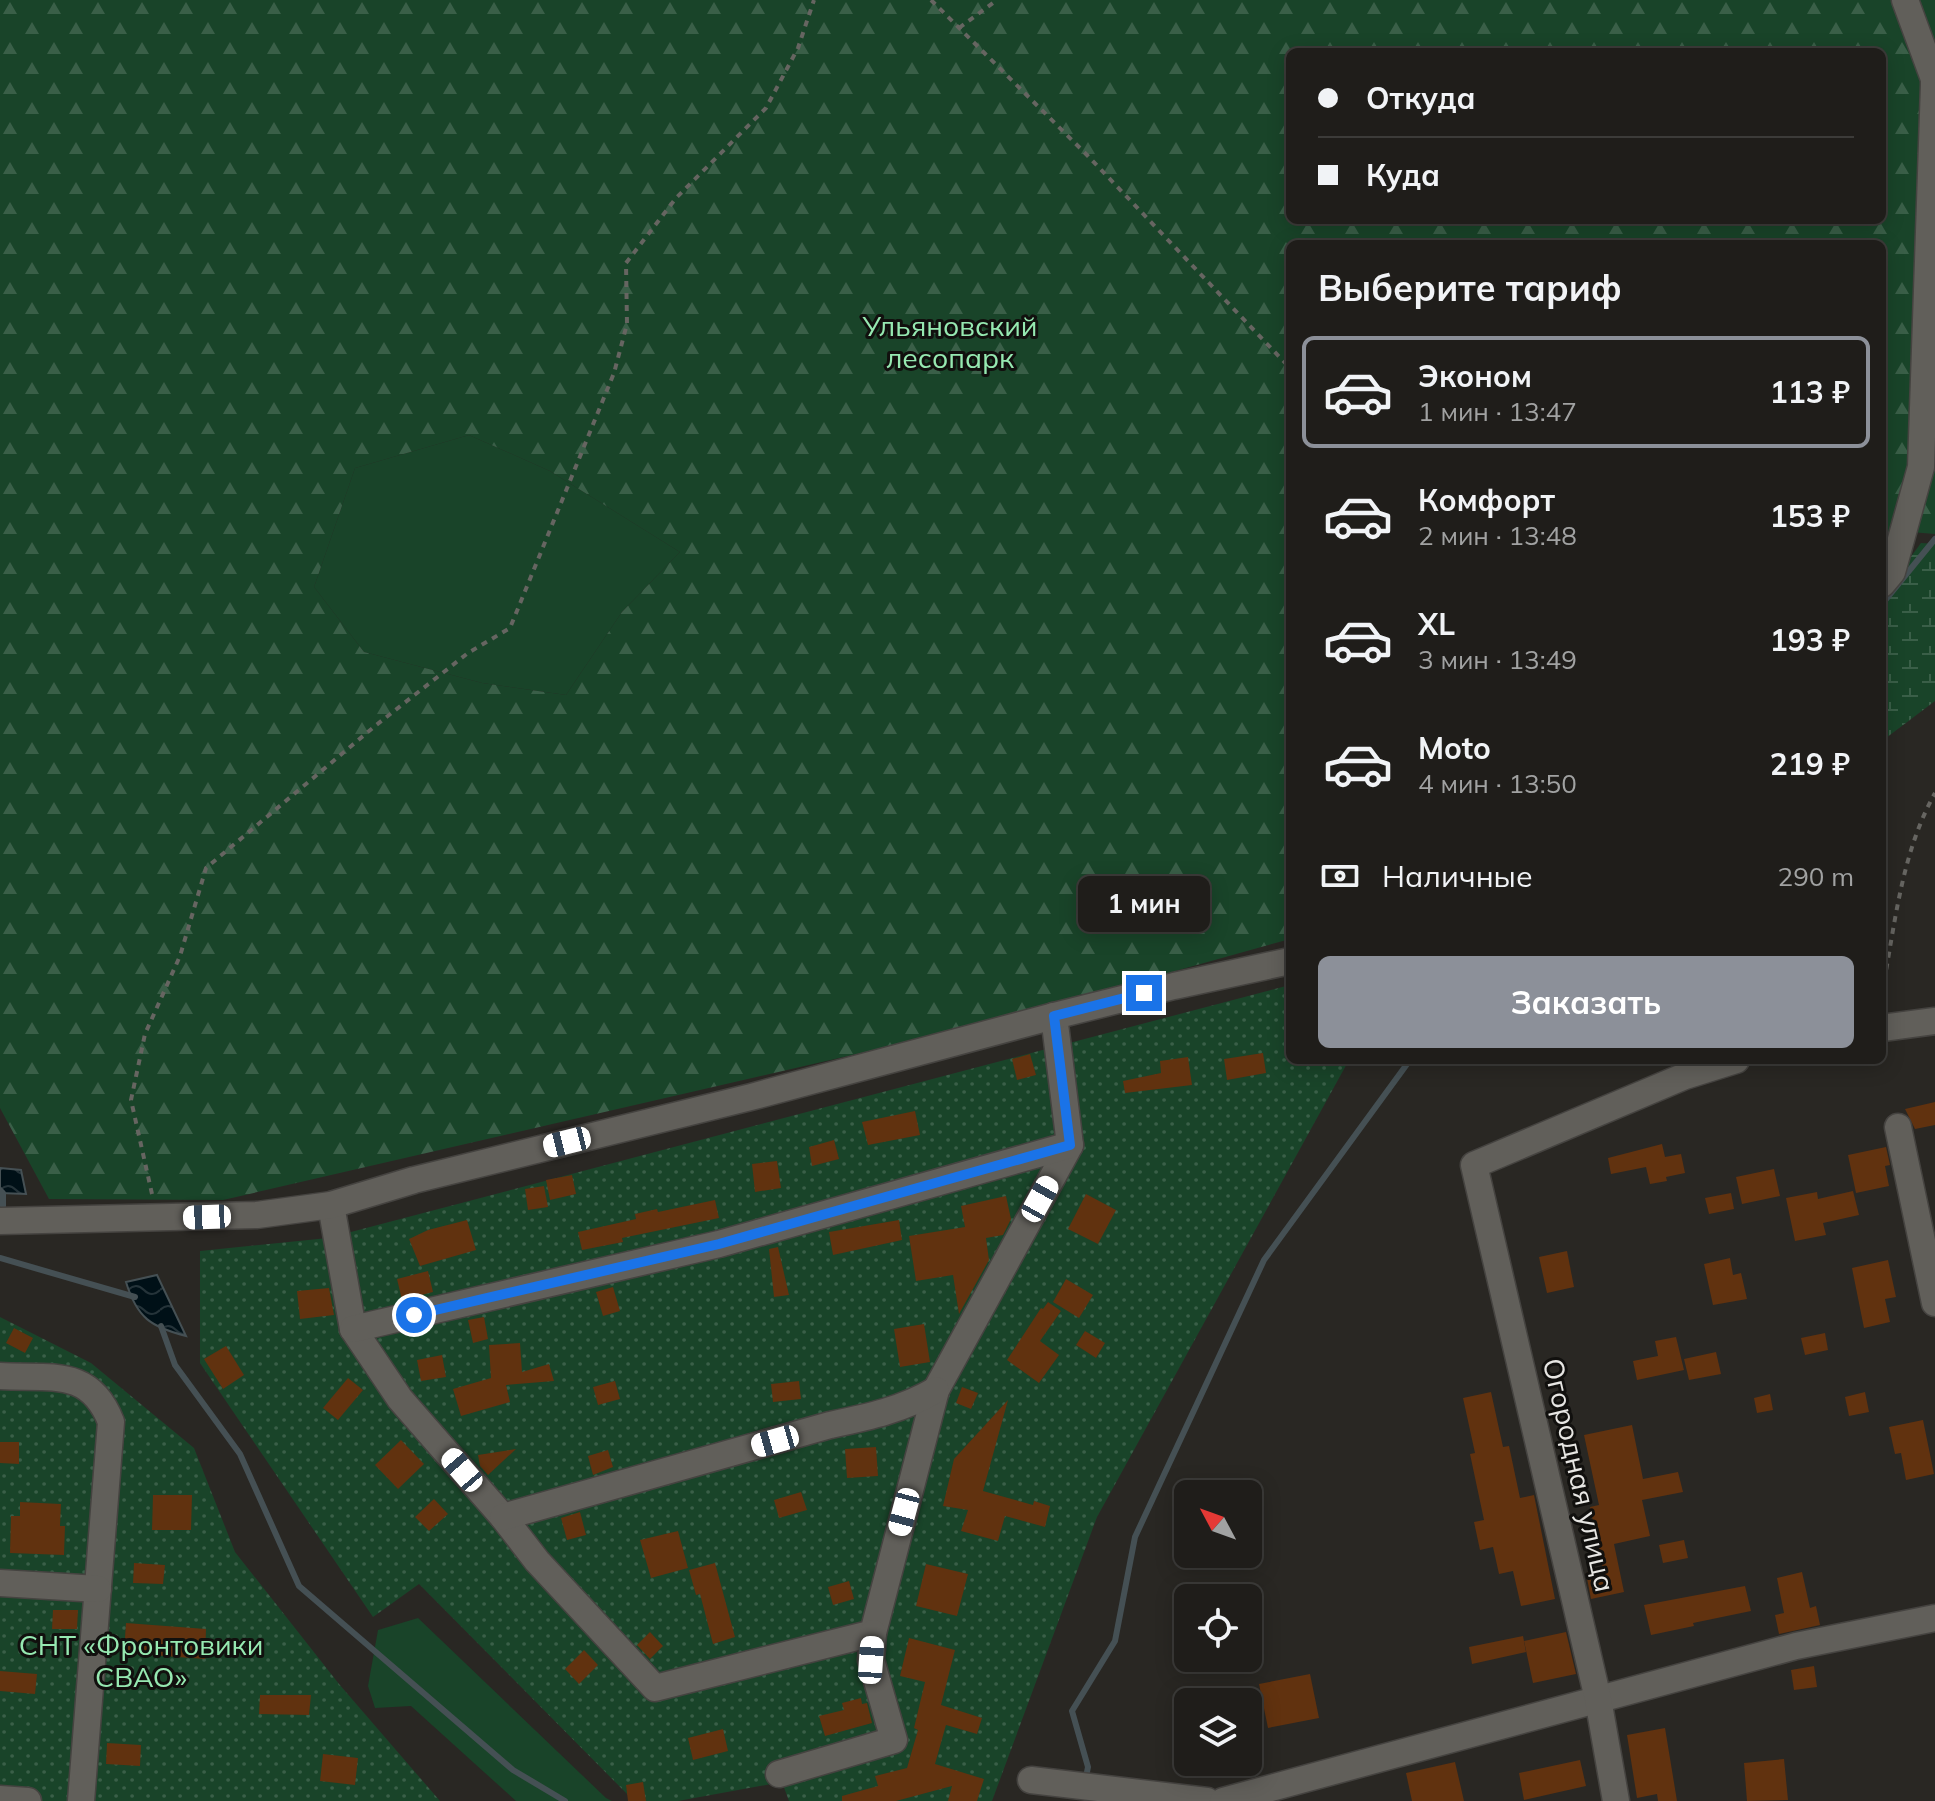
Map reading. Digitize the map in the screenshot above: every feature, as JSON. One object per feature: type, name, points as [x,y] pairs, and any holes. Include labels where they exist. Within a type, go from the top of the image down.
[{"type":"street","points":[[1886,579],[1892,572],[1921,467],[1934,79],[1905,0]]},
{"type":"street","points":[[0,1221],[257,1215],[331,1205],[414,1180],[751,1097],[1054,1016],[1286,962]]},
{"type":"street","points":[[779,1774],[894,1740],[871,1660],[873,1633],[936,1390],[1070,1145],[1054,1016]]},
{"type":"street","points":[[1886,1027],[1935,1021]]},
{"type":"street","name":"Огородная улица","points":[[1616,1801],[1598,1699],[1474,1165],[1685,1076],[1723,1064]]},
{"type":"street","points":[[1898,1127],[1935,1303]]},
{"type":"street","points":[[353,1329],[719,1244],[1070,1145]]},
{"type":"street","points":[[331,1205],[353,1329],[400,1399],[503,1517],[537,1561],[655,1688],[873,1633]]},
{"type":"street","points":[[0,1376],[78,1381],[103,1401],[111,1422],[81,1801]]},
{"type":"street","points":[[503,1517],[830,1425],[885,1413],[912,1405],[936,1390]]},
{"type":"street","points":[[0,1583],[98,1589]]},
{"type":"street","points":[[1223,1801],[1796,1646],[1935,1618]]},
{"type":"street","points":[[1031,1780],[1207,1801]]},
{"type":"street","points":[[0,1799],[28,1801]]},
{"type":"path","points":[[158,1219],[131,1100],[145,1034],[180,956],[206,868],[375,726],[468,653],[510,628],[614,373],[627,324],[626,263],[676,198],[766,108],[798,48],[814,0]]},
{"type":"path","points":[[931,0],[1087,155],[1286,364]]},
{"type":"path","points":[[959,28],[997,0]]},
{"type":"path","points":[[1886,971],[1905,869],[1921,817],[1935,793]]},
{"type":"green space","name":"Ульяновский лесопарк","points":[[0,0],[1935,0],[1935,534],[1899,531],[1886,542],[1886,240],[1286,240],[1286,940],[978,1026],[223,1200],[49,1199],[0,1108]],"holes":[[[469,435],[550,471],[680,552],[622,612],[566,695],[482,683],[364,652],[314,587],[355,468]]]},
{"type":"green space","points":[[469,435],[550,471],[680,552],[622,612],[566,695],[482,683],[364,652],[314,587],[355,468]]},
{"type":"green space","points":[[1921,543],[1935,544],[1935,701],[1886,738],[1886,591]]},
{"type":"green space","points":[[1286,986],[1286,1064],[1347,1064],[1097,1517],[992,1801],[789,1801],[782,1782],[678,1801],[634,1801],[419,1584],[373,1617],[200,1363],[200,1251],[328,1238]]},
{"type":"green space","name":"СНТ «Фронтовики СВАО»","points":[[0,1317],[91,1363],[194,1448],[235,1552],[339,1684],[440,1801],[0,1801]]},
{"type":"green space","points":[[418,1618],[612,1801],[516,1801],[411,1706],[375,1708],[368,1686],[378,1630]]},
{"type":"water","points":[[0,1168],[21,1170],[26,1194],[0,1193]]},
{"type":"water","points":[[157,1275],[186,1336],[163,1329],[147,1319],[130,1294],[126,1282]]},
{"type":"building","points":[[1263,1053],[1266,1073],[1227,1080],[1224,1059]]},
{"type":"building","points":[[1030,1054],[1036,1075],[1017,1080],[1012,1059]]},
{"type":"building","points":[[1188,1057],[1192,1085],[1125,1093],[1123,1081],[1161,1073],[1160,1061]]},
{"type":"building","points":[[1935,1102],[1935,1125],[1915,1129],[1905,1109]]},
{"type":"building","points":[[915,1111],[920,1135],[868,1145],[862,1122]]},
{"type":"building","points":[[834,1140],[839,1159],[812,1166],[809,1147]]},
{"type":"building","points":[[1662,1144],[1665,1157],[1681,1154],[1685,1173],[1650,1184],[1646,1167],[1611,1174],[1608,1158]]},
{"type":"building","points":[[1886,1147],[1890,1165],[1885,1166],[1889,1186],[1856,1193],[1848,1155]]},
{"type":"building","points":[[777,1161],[781,1188],[755,1192],[752,1164]]},
{"type":"building","points":[[1774,1169],[1780,1196],[1742,1204],[1736,1177]]},
{"type":"building","points":[[572,1175],[576,1194],[550,1200],[546,1180]]},
{"type":"building","points":[[544,1186],[548,1207],[528,1210],[525,1189]]},
{"type":"building","points":[[1853,1191],[1859,1215],[1823,1223],[1826,1235],[1795,1241],[1786,1198],[1817,1192],[1818,1199]]},
{"type":"building","points":[[1731,1193],[1734,1209],[1709,1214],[1705,1198]]},
{"type":"building","points":[[1086,1194],[1116,1210],[1098,1244],[1068,1229]]},
{"type":"building","points":[[1006,1196],[1011,1219],[1003,1235],[986,1238],[989,1260],[959,1314],[953,1275],[916,1281],[909,1236],[965,1227],[961,1206]]},
{"type":"building","points":[[715,1200],[719,1218],[622,1238],[623,1242],[582,1250],[578,1232],[636,1219],[635,1214]]},
{"type":"building","points":[[467,1220],[476,1250],[420,1266],[409,1239],[428,1230]]},
{"type":"building","points":[[899,1220],[902,1240],[833,1255],[829,1232]]},
{"type":"building","points":[[778,1247],[789,1295],[774,1297],[769,1249]]},
{"type":"building","points":[[1567,1251],[1574,1287],[1547,1293],[1539,1257]]},
{"type":"building","points":[[1730,1258],[1733,1275],[1741,1273],[1747,1299],[1713,1305],[1704,1264]]},
{"type":"building","points":[[1888,1260],[1896,1297],[1885,1299],[1890,1322],[1864,1328],[1852,1268]]},
{"type":"building","points":[[428,1271],[433,1292],[402,1300],[397,1279]]},
{"type":"building","points":[[1066,1279],[1093,1295],[1079,1318],[1053,1302]]},
{"type":"building","points":[[613,1287],[620,1311],[603,1316],[596,1292]]},
{"type":"building","points":[[329,1288],[334,1315],[300,1319],[297,1291]]},
{"type":"building","points":[[1048,1302],[1061,1311],[1040,1341],[1059,1355],[1039,1383],[1007,1360]]},
{"type":"building","points":[[484,1317],[488,1339],[473,1343],[468,1320]]},
{"type":"building","points":[[924,1324],[930,1362],[900,1367],[894,1329]]},
{"type":"building","points":[[14,1328],[33,1338],[25,1353],[6,1343]]},
{"type":"building","points":[[1085,1331],[1105,1343],[1096,1358],[1076,1345]]},
{"type":"building","points":[[1825,1333],[1828,1350],[1805,1355],[1801,1338]]},
{"type":"building","points":[[1676,1337],[1684,1370],[1637,1380],[1633,1361],[1658,1356],[1655,1341]]},
{"type":"building","points":[[520,1343],[522,1372],[549,1364],[554,1381],[506,1385],[510,1402],[461,1416],[453,1389],[491,1378],[489,1345]]},
{"type":"building","points":[[226,1346],[244,1375],[223,1389],[204,1359]]},
{"type":"building","points":[[1716,1352],[1721,1374],[1689,1380],[1684,1359]]},
{"type":"building","points":[[442,1355],[446,1377],[421,1381],[417,1360]]},
{"type":"building","points":[[348,1378],[363,1390],[338,1420],[323,1408]]},
{"type":"building","points":[[615,1381],[620,1399],[598,1405],[593,1387]]},
{"type":"building","points":[[799,1381],[801,1399],[773,1402],[771,1384]]},
{"type":"building","points":[[962,1387],[978,1393],[971,1409],[956,1403]]},
{"type":"building","points":[[1491,1392],[1503,1447],[1509,1446],[1520,1498],[1534,1495],[1555,1599],[1521,1606],[1513,1571],[1499,1574],[1493,1547],[1480,1550],[1474,1522],[1484,1520],[1470,1454],[1475,1453],[1463,1398]]},
{"type":"building","points":[[1865,1392],[1869,1412],[1849,1416],[1845,1397]]},
{"type":"building","points":[[1770,1394],[1773,1410],[1757,1413],[1754,1398]]},
{"type":"building","points":[[1008,1400],[983,1491],[1033,1505],[1034,1501],[1050,1506],[1045,1527],[1005,1516],[998,1541],[961,1531],[968,1510],[943,1506],[954,1459]]},
{"type":"building","points":[[1923,1420],[1934,1474],[1906,1480],[1901,1453],[1895,1454],[1889,1427]]},
{"type":"building","points":[[1632,1425],[1643,1479],[1678,1472],[1683,1492],[1642,1500],[1650,1536],[1614,1544],[1624,1592],[1591,1599],[1586,1573],[1603,1569],[1590,1507],[1599,1505],[1584,1435]]},
{"type":"building","points":[[401,1440],[424,1464],[398,1489],[375,1465]]},
{"type":"building","points":[[0,1442],[19,1442],[19,1464],[0,1463]]},
{"type":"building","points":[[876,1447],[878,1476],[847,1478],[845,1449]]},
{"type":"building","points":[[516,1449],[488,1475],[480,1466],[478,1455]]},
{"type":"building","points":[[608,1450],[613,1467],[593,1475],[588,1456]]},
{"type":"building","points":[[801,1492],[807,1510],[779,1518],[774,1500]]},
{"type":"building","points":[[153,1495],[192,1495],[191,1530],[152,1530]]},
{"type":"building","points":[[434,1499],[448,1514],[429,1531],[415,1517]]},
{"type":"building","points":[[20,1502],[61,1504],[60,1526],[65,1526],[64,1555],[10,1553],[11,1516],[20,1516]]},
{"type":"building","points":[[580,1512],[586,1535],[567,1540],[561,1518]]},
{"type":"building","points":[[678,1531],[688,1568],[651,1578],[640,1540]]},
{"type":"building","points":[[1684,1540],[1688,1558],[1663,1563],[1659,1545]]},
{"type":"building","points":[[134,1563],[165,1565],[163,1584],[133,1583]]},
{"type":"building","points":[[715,1563],[735,1637],[713,1644],[700,1594],[696,1595],[689,1570]]},
{"type":"building","points":[[926,1564],[968,1574],[957,1616],[916,1606]]},
{"type":"building","points":[[1802,1572],[1810,1608],[1816,1606],[1820,1625],[1779,1634],[1775,1615],[1784,1613],[1777,1578]]},
{"type":"building","points":[[849,1581],[854,1599],[833,1605],[828,1587]]},
{"type":"building","points":[[1745,1586],[1751,1611],[1651,1635],[1644,1605]]},
{"type":"building","points":[[53,1610],[78,1610],[77,1629],[52,1629]]},
{"type":"building","points":[[126,1623],[206,1629],[205,1659],[124,1653]]},
{"type":"building","points":[[650,1632],[663,1646],[650,1659],[637,1645]]},
{"type":"building","points":[[1566,1632],[1576,1674],[1533,1683],[1524,1641]]},
{"type":"building","points":[[1523,1636],[1526,1652],[1472,1664],[1469,1647]]},
{"type":"building","points":[[909,1638],[955,1650],[941,1705],[982,1718],[977,1734],[946,1725],[935,1764],[984,1779],[977,1801],[948,1801],[952,1786],[896,1801],[842,1801],[842,1796],[878,1786],[875,1776],[907,1768],[918,1730],[914,1728],[925,1682],[900,1676]]},
{"type":"building","points":[[584,1650],[598,1665],[579,1684],[565,1669]]},
{"type":"building","points":[[1814,1666],[1817,1687],[1794,1690],[1791,1670]]},
{"type":"building","points":[[0,1671],[37,1674],[35,1694],[0,1691]]},
{"type":"building","points":[[1310,1674],[1319,1718],[1268,1728],[1259,1684]]},
{"type":"building","points":[[260,1695],[311,1695],[309,1715],[259,1714]]},
{"type":"building","points":[[861,1698],[862,1704],[867,1703],[872,1723],[825,1736],[819,1716],[844,1710],[842,1703]]},
{"type":"building","points":[[1665,1728],[1677,1801],[1658,1801],[1657,1794],[1637,1798],[1627,1735]]},
{"type":"building","points":[[723,1729],[728,1751],[693,1760],[688,1738]]},
{"type":"building","points":[[107,1743],[141,1745],[140,1766],[106,1764]]},
{"type":"building","points":[[323,1754],[358,1758],[355,1785],[320,1781]]},
{"type":"building","points":[[1784,1759],[1788,1800],[1747,1801],[1744,1763]]},
{"type":"building","points":[[1580,1760],[1586,1786],[1524,1800],[1519,1773]]},
{"type":"building","points":[[1455,1762],[1464,1801],[1412,1801],[1406,1773]]},
{"type":"building","points":[[643,1782],[646,1801],[628,1801],[626,1785]]},
{"type":"waterway","points":[[1886,599],[1935,539]]},
{"type":"waterway","points":[[1085,1782],[1088,1767],[1072,1711],[1115,1641],[1135,1537],[1264,1260],[1407,1064]]},
{"type":"waterway","points":[[0,1190],[3,1206]]},
{"type":"waterway","points":[[0,1258],[135,1297]]},
{"type":"waterway","points":[[161,1326],[175,1365],[240,1454],[299,1586],[513,1770],[565,1801]]},
{"type":"route","points":[[414,1315],[719,1244],[1070,1145],[1054,1016],[1144,993]]}]
